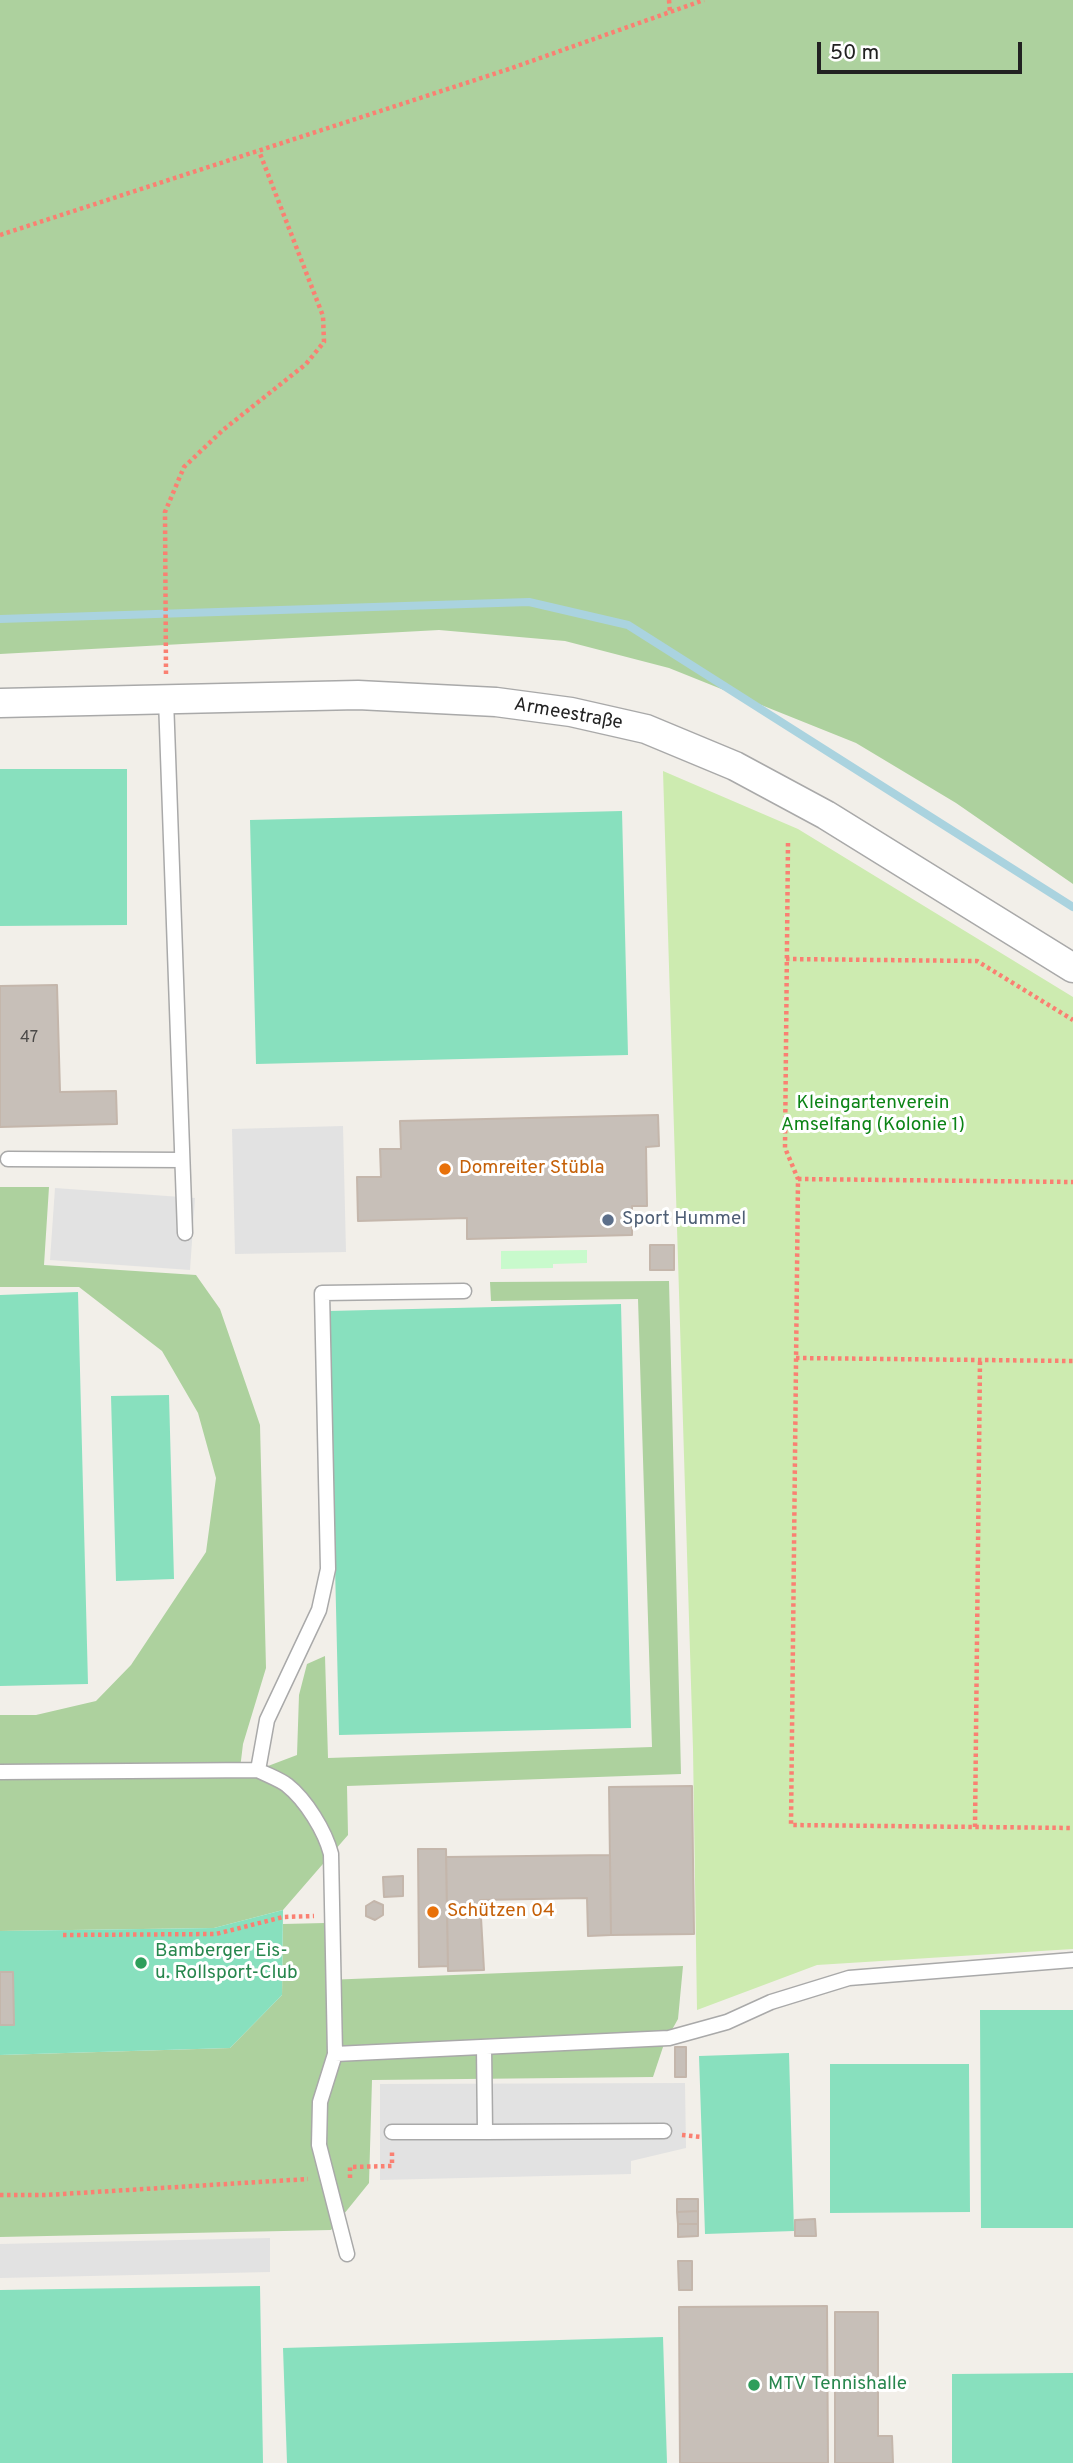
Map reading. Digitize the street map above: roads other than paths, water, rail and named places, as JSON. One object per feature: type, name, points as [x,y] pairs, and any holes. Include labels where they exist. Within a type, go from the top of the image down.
[{"type":"street","name":"Armeestraße","points":[[0,703],[358,695],[496,702],[571,712],[646,729],[735,766],[827,815],[1073,968]]},
{"type":"lane","points":[[166,699],[185,1233]]},
{"type":"lane","points":[[8,1159],[182,1160]]},
{"type":"lane","points":[[258,1770],[267,1720],[319,1609],[328,1569],[322,1293],[464,1291]]},
{"type":"lane","points":[[0,1772],[258,1770],[287,1785],[328,1842],[335,2054],[320,2102],[319,2146],[347,2254]]},
{"type":"lane","points":[[335,2054],[669,2038],[727,2022],[771,2003],[849,1978],[1073,1960]]},
{"type":"lane","points":[[484,2047],[485,2132]]},
{"type":"lane","points":[[392,2132],[664,2131]]},
{"type":"waterway","points":[[0,619],[529,602],[628,625],[1073,907]]},
{"type":"place","name":"Domreiter Stübla","points":[[445,1169]]},
{"type":"place","name":"Sport Hummel","points":[[608,1220]]},
{"type":"place","name":"Schützen 04","points":[[433,1912]]},
{"type":"place","name":"Bamberger Eis- u. Rollsport-Club","points":[[141,1963]]},
{"type":"place","name":"MTV Tennishalle","points":[[754,2385]]},
{"type":"park label","name":"Kleingartenverein Amselfang (Kolonie 1)","points":[[873,1115]]}]
